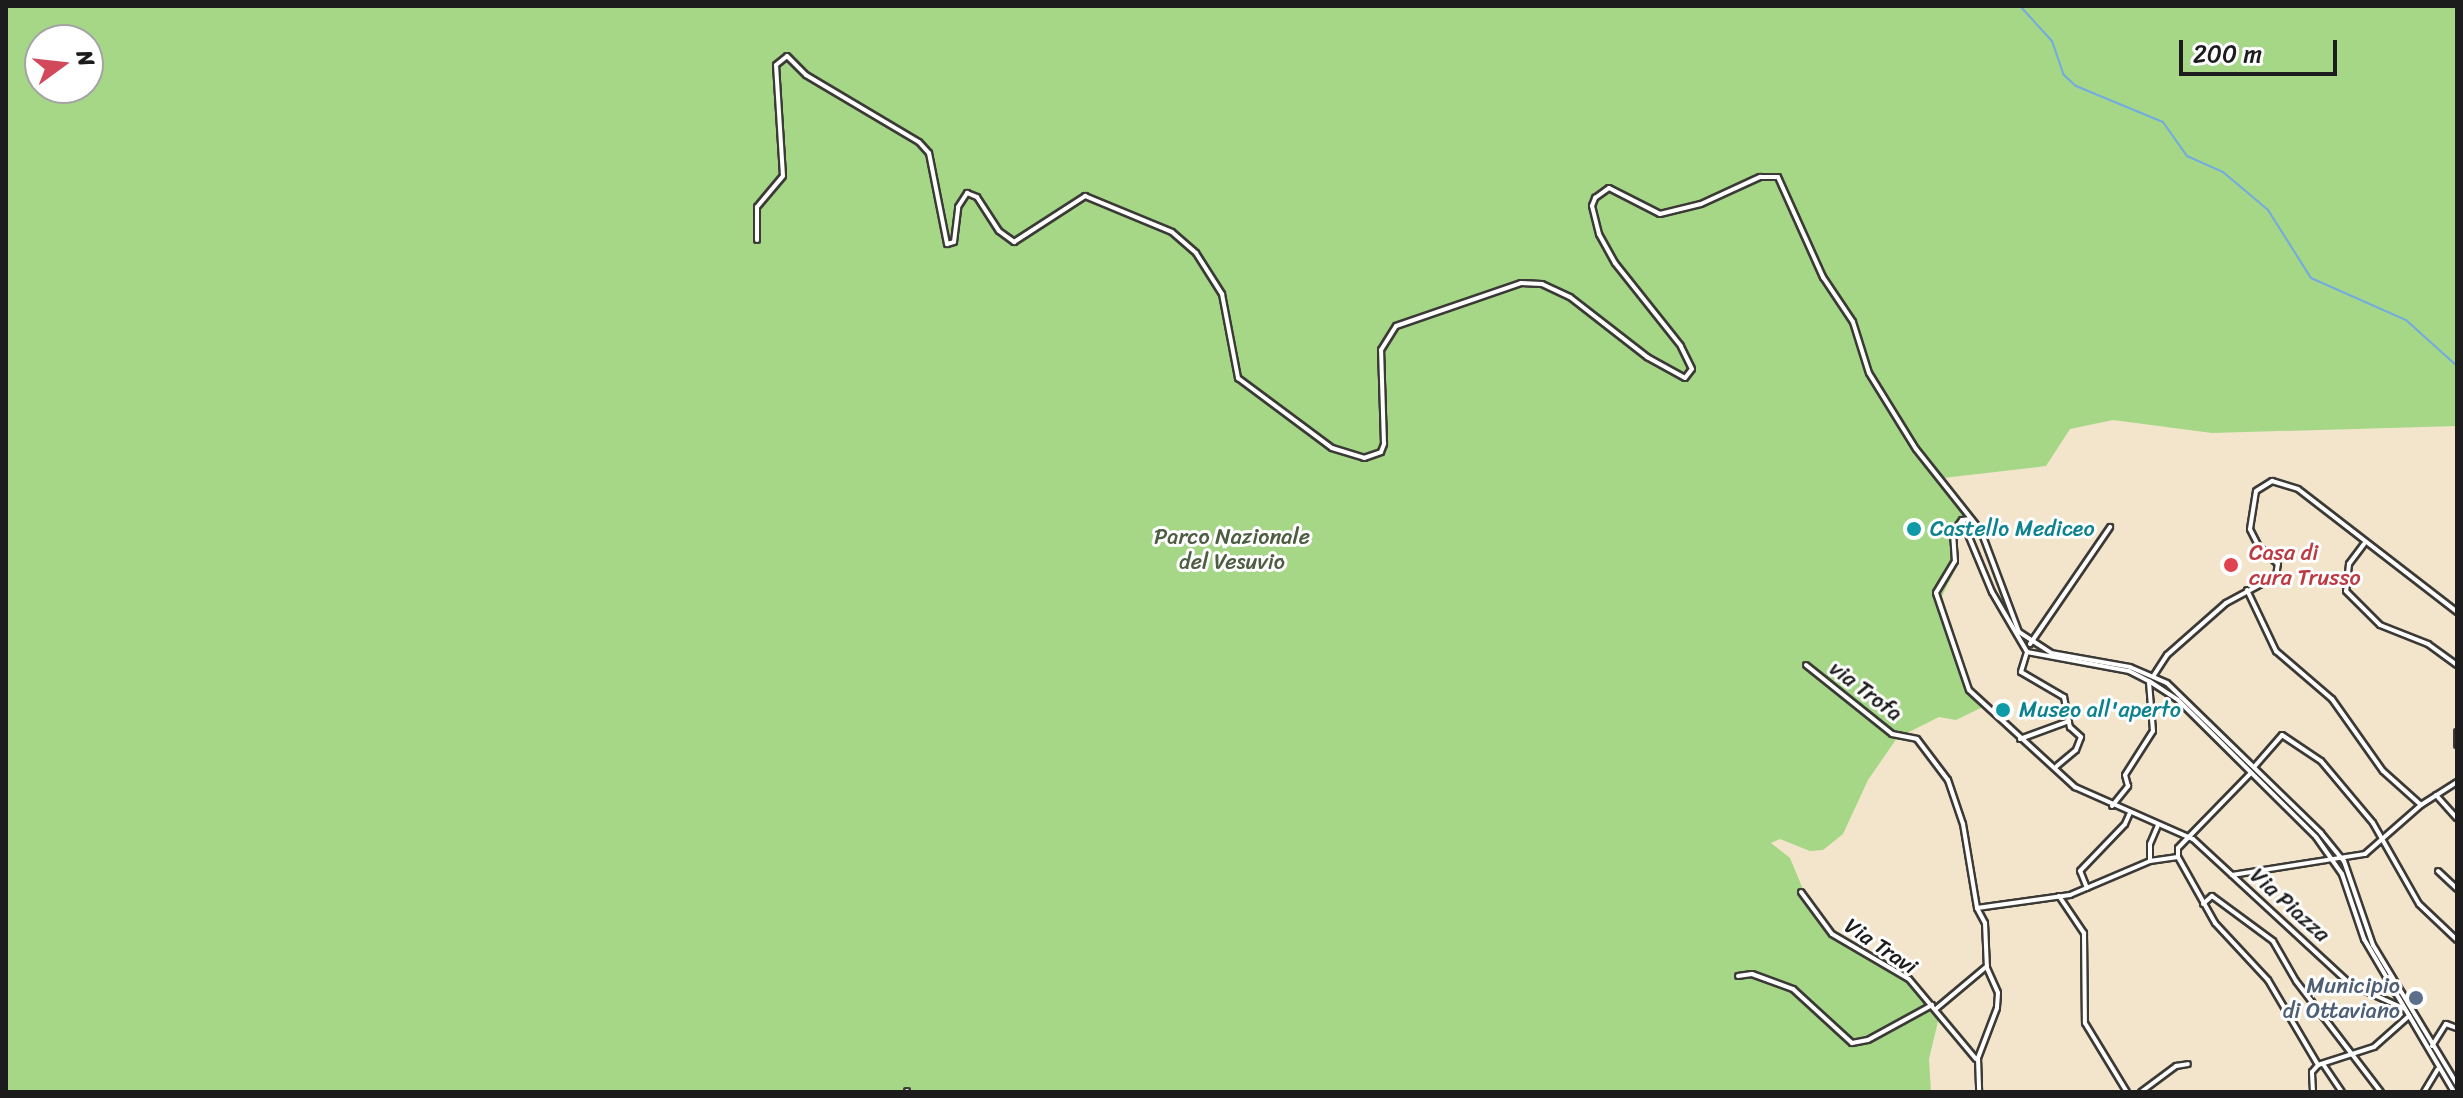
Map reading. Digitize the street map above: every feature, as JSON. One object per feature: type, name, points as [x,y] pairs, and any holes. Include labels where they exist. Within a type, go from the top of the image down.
[{"type":"street","points":[[757,240],[757,207],[783,176],[778,59],[794,59],[812,77],[919,142],[929,153],[947,244],[954,242],[958,207],[967,193],[977,197],[999,231],[1014,242],[1085,196],[1126,209],[1172,232],[1196,253],[1222,294],[1238,378],[1309,433],[1350,456],[1373,457],[1381,452],[1381,350],[1396,326],[1521,283],[1542,284],[1570,297],[1674,376],[1689,375],[1681,346],[1599,234],[1592,206],[1609,188],[1660,214],[1701,204],[1760,177],[1778,177],[1823,277],[1853,322],[1875,383],[1916,449],[1988,544],[2019,632],[2030,644],[2051,653],[2154,675],[2182,694],[2344,861],[2368,936],[2438,1068],[2454,1092]]},
{"type":"street","points":[[2112,807],[2128,786],[2125,775],[2153,731],[2149,681],[2178,645],[2247,590],[2269,582],[2280,570],[2250,529],[2256,491],[2272,481],[2298,489],[2457,612]]},
{"type":"street","points":[[1970,519],[1962,520],[1992,592],[2027,652],[2129,671],[2178,700],[2336,861],[2364,939],[2430,1049],[2457,1084]]},
{"type":"street","name":"Via Piazza","points":[[1962,520],[1953,533],[1955,561],[1937,589],[1938,601],[1969,690],[2020,739],[2057,766],[2075,787],[2112,807],[2188,836],[2289,922],[2350,984],[2408,1013]]},
{"type":"street","points":[[2057,766],[2080,743],[2079,732],[2069,721],[2060,694],[2021,672],[2030,644],[2110,527]]},
{"type":"street","points":[[2364,543],[2349,564],[2346,591],[2380,625],[2428,644],[2457,665]]},
{"type":"street","points":[[2247,590],[2276,651],[2332,699],[2383,771],[2421,805]]},
{"type":"street","name":"via Trofa","points":[[1806,665],[1892,734],[1917,739],[1948,780],[1963,824],[1977,908],[1985,923],[1987,966],[1998,1000],[1978,1061]]},
{"type":"street","points":[[2020,739],[2069,721]]},
{"type":"street","points":[[2457,732],[2457,745]]},
{"type":"street","points":[[2342,1092],[2320,1065],[2268,980],[2203,904],[2178,857],[2178,848],[2227,803],[2282,735],[2331,770],[2384,841],[2419,904],[2457,940]]},
{"type":"street","points":[[2232,875],[2344,861],[2384,841],[2421,805],[2457,782]]},
{"type":"street","points":[[2436,795],[2457,818]]},
{"type":"street","points":[[2087,888],[2080,871],[2125,824],[2130,813]]},
{"type":"street","points":[[2150,861],[2150,844],[2158,824]]},
{"type":"street","points":[[1977,908],[2059,896],[2087,888],[2150,861],[2178,857]]},
{"type":"street","points":[[2438,871],[2457,889]]},
{"type":"street","name":"Via Travi","points":[[1801,892],[1832,934],[1900,973],[1934,1007],[1978,1061]]},
{"type":"street","points":[[2059,896],[2084,933],[2085,1023],[2127,1092]]},
{"type":"street","points":[[2203,904],[2212,896],[2273,941],[2349,1053],[2381,1092]]},
{"type":"street","points":[[1738,976],[1752,974],[1793,989],[1852,1043],[1868,1040],[1934,1007],[1987,966]]},
{"type":"street","points":[[2313,1092],[2312,1072],[2320,1065],[2374,1047],[2408,1013]]},
{"type":"street","points":[[2430,1049],[2446,1024],[2457,1028]]},
{"type":"street","points":[[1978,1061],[1979,1092]]},
{"type":"street","points":[[2141,1092],[2176,1066],[2188,1064]]},
{"type":"street","points":[[2424,1092],[2438,1068]]},
{"type":"green space","name":"Parco Nazionale del Vesuvio","points":[[6,6],[2457,6],[2457,426],[2212,433],[2113,420],[2070,429],[2046,466],[1943,478],[1978,523],[1960,534],[1955,545],[1959,562],[1940,600],[1969,686],[1989,704],[1956,720],[1939,717],[1897,738],[1868,780],[1843,834],[1823,850],[1810,851],[1780,839],[1771,843],[1790,858],[1810,906],[1836,938],[1904,972],[1941,1009],[1929,1059],[1931,1092],[6,1092]]},
{"type":"waterway","points":[[2020,6],[2052,41],[2064,75],[2076,86],[2163,122],[2187,156],[2223,172],[2268,210],[2311,278],[2406,320],[2457,366]]},
{"type":"place","name":"Castello Mediceo","points":[[1914,529]]},
{"type":"place","name":"Casa di cura Trusso","points":[[2231,565]]},
{"type":"place","name":"Museo all'aperto","points":[[2003,710]]},
{"type":"place","name":"Municipio di Ottaviano","points":[[2416,998]]}]
